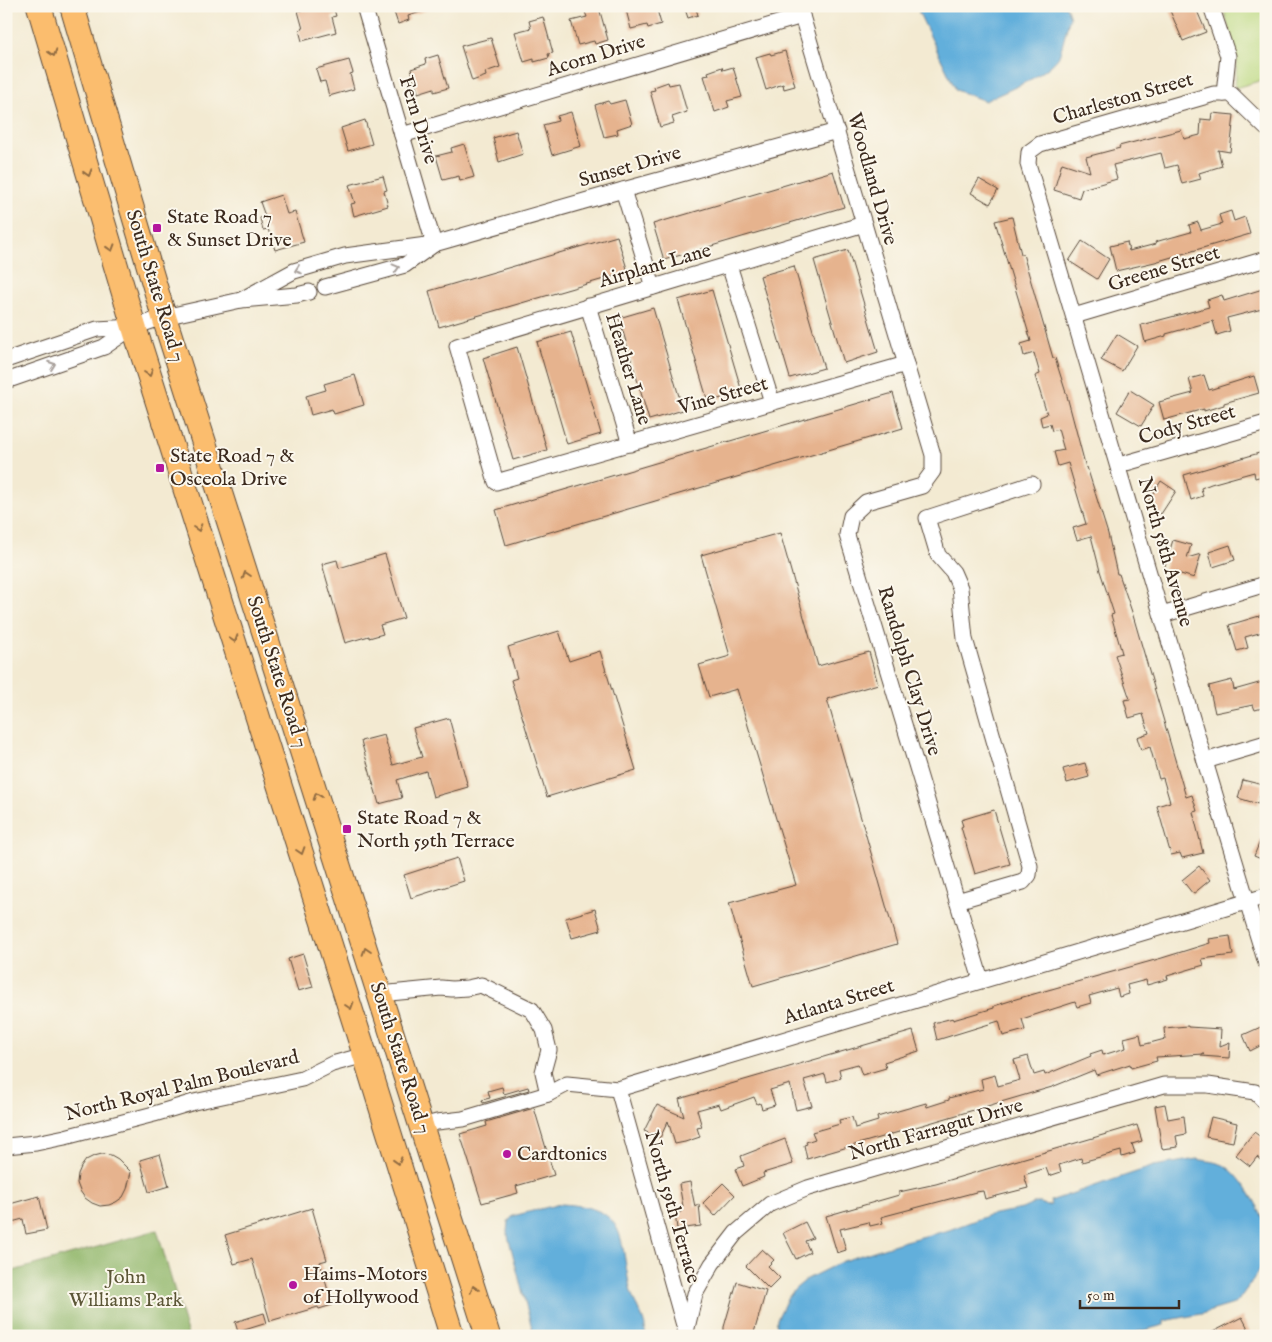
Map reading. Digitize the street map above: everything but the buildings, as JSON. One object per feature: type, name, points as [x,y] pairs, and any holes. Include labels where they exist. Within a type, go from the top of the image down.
[{"type":"main road","name":"South State Road 7","points":[[39,6],[134,326],[452,1336]]},
{"type":"main road","name":"South State Road 7","points":[[72,6],[164,317],[488,1336]]},
{"type":"street","name":"Fern Drive","points":[[364,6],[434,244]]},
{"type":"street","points":[[1211,6],[1228,56],[1227,94],[1266,128]]},
{"type":"street","name":"Acorn Drive","points":[[402,135],[801,11]]},
{"type":"street","name":"Woodland Drive","points":[[801,11],[906,364]]},
{"type":"street","name":"Charleston Street","points":[[1029,152],[1040,144],[1214,94],[1227,94]]},
{"type":"street","name":"Sunset Drive","points":[[241,300],[294,271],[345,256],[434,244],[837,131]]},
{"type":"street","name":"North 58th Avenue","points":[[1029,152],[1028,164],[1266,963]]},
{"type":"street","points":[[623,190],[653,286]]},
{"type":"street","name":"Airplant Lane","points":[[496,482],[457,346],[864,224]]},
{"type":"street","name":"Sunset Drive","points":[[324,288],[406,265],[434,244]]},
{"type":"street","name":"Greene Street","points":[[1074,316],[1266,259]]},
{"type":"street","points":[[333,260],[340,283]]},
{"type":"street","points":[[729,265],[772,402]]},
{"type":"street","name":"Sunset Drive","points":[[134,326],[164,317],[241,300],[297,295],[309,292]]},
{"type":"street","name":"Heather Lane","points":[[588,306],[630,444]]},
{"type":"street","points":[[6,360],[97,329],[134,326]]},
{"type":"street","points":[[6,381],[104,347],[134,326]]},
{"type":"street","name":"Vine Street","points":[[496,482],[906,364]]},
{"type":"street","name":"Randolph Clay Drive","points":[[906,364],[933,455],[933,471],[922,486],[866,502],[851,516],[847,535],[958,901],[980,980]]},
{"type":"street","name":"Cody Street","points":[[1119,465],[1266,423]]},
{"type":"street","points":[[958,901],[1023,882],[1028,875],[1030,866],[965,638],[960,588],[953,572],[938,555],[928,518],[1032,484]]},
{"type":"street","points":[[1162,615],[1266,584]]},
{"type":"street","points":[[1205,761],[1266,743]]},
{"type":"street","name":"Atlanta Street","points":[[422,1126],[463,1118],[548,1094],[567,1084],[618,1089],[1266,896]]},
{"type":"street","points":[[380,994],[480,985],[532,1010],[544,1030],[550,1050],[543,1072],[548,1094]]},
{"type":"street","name":"North Royal Palm Boulevard","points":[[6,1146],[36,1143],[65,1137],[194,1102],[302,1079],[332,1064],[365,1055]]},
{"type":"street","name":"North Farragut Drive","points":[[687,1334],[695,1294],[712,1264],[736,1233],[770,1204],[808,1188],[1164,1085],[1208,1085],[1260,1089],[1266,1103]]},
{"type":"street","name":"North 59th Terrace","points":[[618,1089],[687,1334]]},
{"type":"green space","points":[[1223,6],[1266,6],[1266,79],[1235,88],[1237,62]]},
{"type":"green space","name":"John Williams Park","points":[[157,1230],[188,1336],[6,1336],[6,1273]]},
{"type":"water","points":[[919,6],[1066,6],[1070,17],[1058,58],[1051,65],[1024,83],[985,101],[956,90],[919,13]]},
{"type":"water","points":[[1197,1159],[1221,1164],[1233,1172],[1256,1203],[1264,1220],[1266,1228],[1265,1249],[1260,1267],[1248,1287],[1234,1304],[1201,1314],[1164,1321],[1164,1325],[1129,1334],[1130,1336],[776,1336],[777,1319],[787,1299],[795,1289],[807,1279],[843,1261],[905,1241],[949,1230],[989,1215],[1022,1209],[1035,1203],[1041,1203],[1046,1206],[1051,1205],[1050,1201],[1154,1166]]},
{"type":"water","points":[[560,1204],[583,1206],[599,1211],[610,1219],[617,1229],[622,1241],[631,1292],[645,1325],[645,1336],[534,1336],[507,1232],[508,1222],[513,1216]]},
{"type":"place","name":"State Road 7 & Sunset Drive","points":[[157,228]]},
{"type":"place","name":"State Road 7 & Osceola Drive","points":[[160,468]]},
{"type":"place","name":"State Road 7 & North 59th Terrace","points":[[347,829]]},
{"type":"place","name":"Cardtonics","points":[[507,1154]]},
{"type":"place","name":"Haims-Motors of Hollywood","points":[[293,1285]]}]
